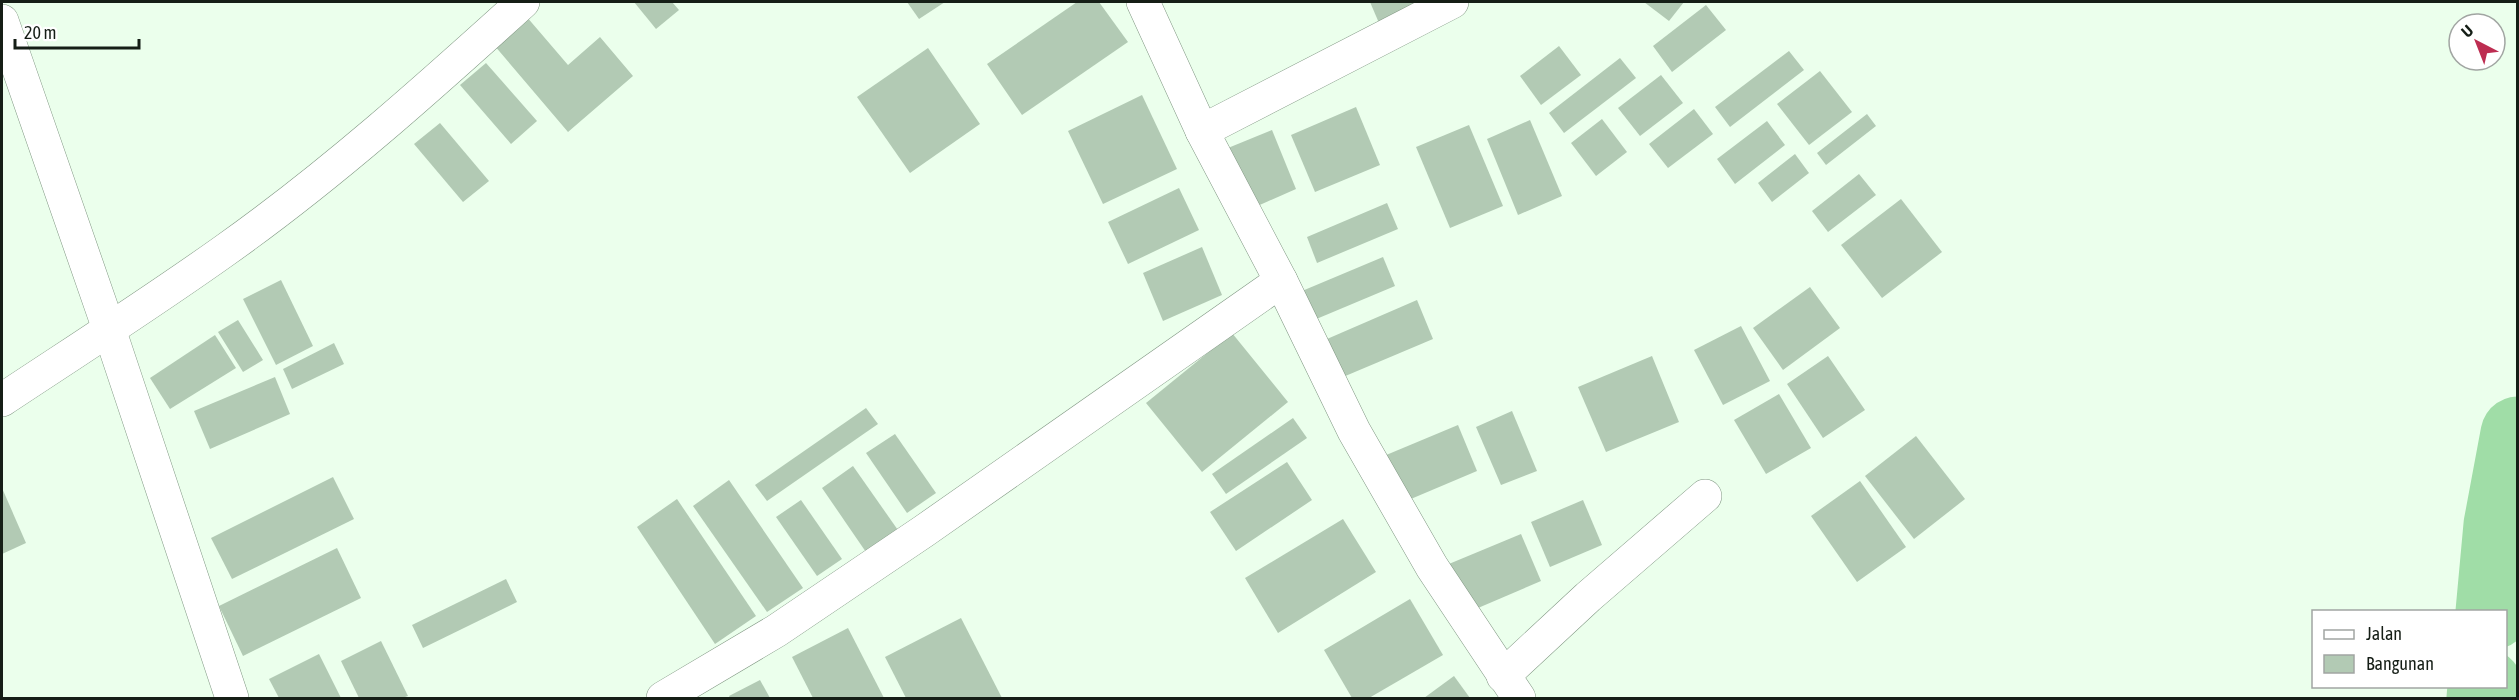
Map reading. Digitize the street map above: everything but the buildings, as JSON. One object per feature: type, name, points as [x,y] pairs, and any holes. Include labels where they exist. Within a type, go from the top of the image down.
[{"type":"street","points":[[2,400],[224,251],[311,185],[443,75],[523,2]]},
{"type":"street","points":[[1143,2],[1202,131],[1281,282],[1354,431],[1432,567],[1511,687],[1588,597],[1705,496]]},
{"type":"street","points":[[1202,131],[1452,2]]},
{"type":"street","points":[[2,21],[109,329],[232,699]]},
{"type":"street","points":[[663,699],[776,630],[924,531],[1281,282]]},
{"type":"waterway","points":[[2493,610],[2501,525],[2518,434]]},
{"type":"waterway","points":[[2484,698],[2485,688]]}]
